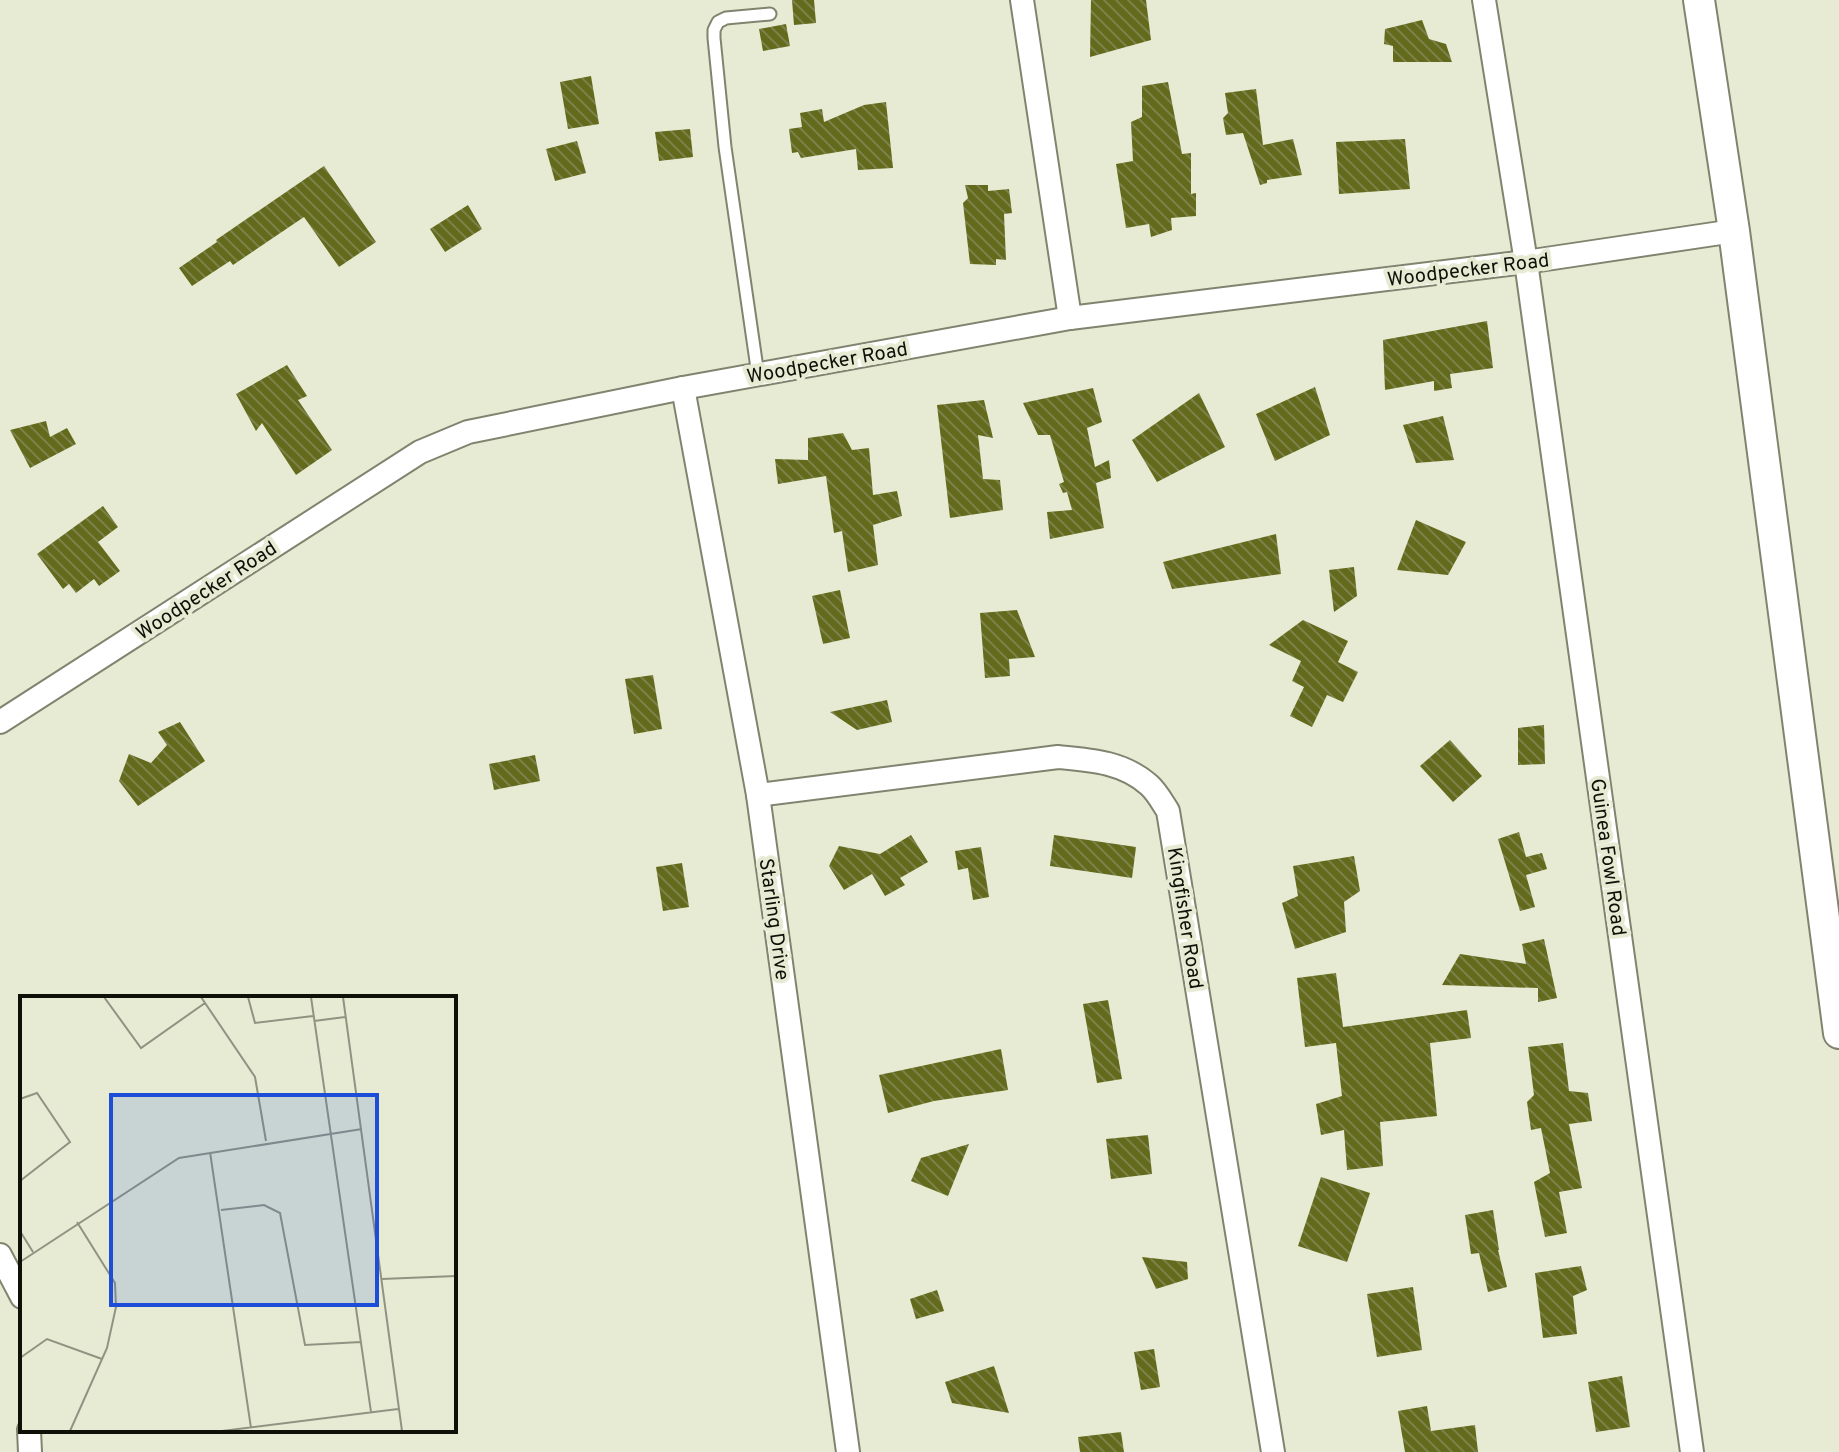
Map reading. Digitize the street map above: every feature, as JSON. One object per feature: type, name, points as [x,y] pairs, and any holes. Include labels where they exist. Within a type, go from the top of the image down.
[{"type":"street","points":[[1022,0],[1070,318]]},
{"type":"street","name":"Guinea Fowl Road","points":[[1484,0],[1526,262],[1692,1452]]},
{"type":"street","points":[[1699,0],[1734,231],[1839,1033]]},
{"type":"street","name":"Woodpecker Road","points":[[0,722],[420,452],[468,432],[683,388],[1070,318],[1526,262],[1734,231]]},
{"type":"street","name":"Starling Drive","points":[[683,388],[758,795],[848,1452]]},
{"type":"street","name":"Kingfisher Road","points":[[758,795],[1058,757],[1097,760],[1128,769],[1151,786],[1168,811],[1273,1452]]},
{"type":"street","points":[[0,1255],[20,1293]]},
{"type":"street","points":[[29,1432],[30,1452]]},
{"type":"lane","points":[[758,375],[725,147],[714,30],[718,22],[726,18],[770,14]]},
{"type":"building","points":[[792,0],[814,0],[816,23],[794,25]]},
{"type":"building","points":[[1091,0],[1146,0],[1151,40],[1090,57]]},
{"type":"building","points":[[1422,20],[1429,39],[1446,44],[1452,62],[1393,62],[1393,46],[1384,44],[1385,29]]},
{"type":"building","points":[[786,24],[790,46],[763,51],[759,29]]},
{"type":"building","points":[[591,76],[599,124],[568,129],[560,82]]},
{"type":"building","points":[[1168,82],[1182,154],[1191,153],[1191,194],[1196,193],[1196,216],[1171,218],[1172,230],[1151,237],[1149,224],[1126,228],[1116,164],[1133,161],[1131,122],[1142,117],[1142,86]]},
{"type":"building","points":[[1256,89],[1263,145],[1293,139],[1302,175],[1267,180],[1267,183],[1260,185],[1243,133],[1226,135],[1223,118],[1228,113],[1225,93]]},
{"type":"building","points":[[886,102],[893,168],[858,170],[856,149],[801,158],[798,152],[792,153],[789,129],[802,127],[800,113],[822,109],[824,122],[864,105]]},
{"type":"building","points":[[690,129],[693,157],[659,161],[655,132]]},
{"type":"building","points":[[1405,139],[1410,189],[1339,194],[1336,142]]},
{"type":"building","points":[[577,141],[586,173],[555,181],[546,149]]},
{"type":"building","points":[[324,166],[376,242],[339,267],[304,217],[233,265],[230,261],[192,286],[179,268]]},
{"type":"building","points":[[965,185],[988,185],[988,191],[1009,189],[1012,213],[1004,214],[1006,260],[996,259],[996,265],[970,264],[963,203],[968,198]]},
{"type":"building","points":[[468,205],[482,229],[445,252],[430,229]]},
{"type":"building","points":[[1487,321],[1493,368],[1450,374],[1452,388],[1434,391],[1434,381],[1385,390],[1383,340]]},
{"type":"building","points":[[287,365],[307,396],[298,400],[332,450],[296,475],[262,423],[256,431],[236,394]]},
{"type":"building","points":[[1315,387],[1330,435],[1275,461],[1256,414]]},
{"type":"building","points":[[1093,388],[1102,422],[1087,428],[1095,467],[1109,460],[1111,478],[1096,483],[1104,528],[1050,539],[1047,512],[1072,510],[1067,492],[1063,493],[1059,484],[1064,482],[1050,435],[1038,435],[1023,403]]},
{"type":"building","points":[[1199,393],[1225,447],[1157,482],[1132,440]]},
{"type":"building","points":[[984,400],[993,438],[978,435],[983,479],[1000,480],[1003,510],[950,518],[937,405]]},
{"type":"building","points":[[1443,416],[1454,460],[1416,463],[1403,425]]},
{"type":"building","points":[[46,421],[50,437],[67,428],[76,444],[30,468],[10,430]]},
{"type":"building","points":[[843,433],[852,450],[869,448],[873,495],[897,491],[902,516],[873,525],[878,565],[848,572],[842,531],[834,533],[826,476],[778,484],[775,459],[808,460],[808,438]]},
{"type":"building","points":[[103,506],[118,527],[98,542],[120,571],[99,586],[94,579],[76,593],[69,584],[63,589],[37,554]]},
{"type":"building","points":[[1416,520],[1466,542],[1448,575],[1397,570]]},
{"type":"building","points":[[1276,534],[1281,574],[1172,589],[1163,562]]},
{"type":"building","points":[[1354,567],[1357,596],[1334,612],[1329,570]]},
{"type":"building","points":[[840,590],[850,638],[823,644],[812,596]]},
{"type":"building","points":[[1017,610],[1035,657],[1009,659],[1010,676],[985,678],[980,613]]},
{"type":"building","points":[[1303,620],[1348,641],[1338,662],[1358,672],[1343,702],[1327,695],[1312,727],[1290,716],[1304,687],[1292,681],[1301,661],[1269,645]]},
{"type":"building","points":[[653,675],[662,729],[634,734],[625,679]]},
{"type":"building","points":[[887,700],[892,722],[857,730],[830,712]]},
{"type":"building","points":[[180,722],[205,761],[138,806],[119,781],[129,754],[151,763],[167,745],[158,732]]},
{"type":"building","points":[[1544,725],[1545,764],[1518,765],[1518,728]]},
{"type":"building","points":[[1450,740],[1482,776],[1453,802],[1420,766]]},
{"type":"building","points":[[535,755],[540,781],[494,790],[489,764]]},
{"type":"building","points":[[1519,832],[1526,857],[1542,853],[1547,869],[1526,875],[1535,907],[1520,911],[1498,839]]},
{"type":"building","points":[[911,835],[928,862],[900,878],[905,885],[885,896],[872,874],[844,890],[829,866],[839,846],[880,854]]},
{"type":"building","points":[[1054,835],[1136,847],[1132,878],[1050,866]]},
{"type":"building","points":[[981,847],[989,897],[973,900],[968,868],[958,870],[955,851]]},
{"type":"building","points":[[1354,856],[1360,891],[1344,902],[1346,932],[1295,949],[1282,903],[1298,896],[1293,866]]},
{"type":"building","points":[[682,863],[689,907],[663,911],[656,867]]},
{"type":"building","points":[[1544,939],[1557,998],[1538,1002],[1538,988],[1442,985],[1460,954],[1526,964],[1522,944]]},
{"type":"building","points":[[1336,973],[1343,1027],[1467,1010],[1471,1038],[1430,1043],[1437,1116],[1380,1122],[1383,1166],[1347,1170],[1344,1130],[1321,1135],[1316,1104],[1342,1096],[1336,1043],[1305,1047],[1297,978]]},
{"type":"building","points":[[1108,1000],[1122,1079],[1097,1083],[1083,1004]]},
{"type":"building","points":[[1563,1043],[1569,1091],[1588,1093],[1592,1121],[1569,1124],[1582,1188],[1559,1192],[1567,1233],[1545,1237],[1534,1182],[1550,1173],[1541,1128],[1531,1130],[1527,1102],[1534,1095],[1528,1047]]},
{"type":"building","points":[[1001,1049],[1008,1090],[934,1101],[888,1113],[879,1075]]},
{"type":"building","points":[[1148,1135],[1152,1174],[1111,1179],[1106,1139]]},
{"type":"building","points":[[969,1144],[948,1196],[911,1181],[921,1158]]},
{"type":"building","points":[[1321,1177],[1370,1193],[1347,1262],[1298,1246]]},
{"type":"building","points":[[1493,1210],[1507,1287],[1488,1292],[1479,1253],[1471,1254],[1465,1215]]},
{"type":"building","points":[[1142,1257],[1187,1262],[1188,1279],[1156,1289]]},
{"type":"building","points":[[1581,1266],[1587,1290],[1573,1296],[1577,1334],[1543,1338],[1535,1273]]},
{"type":"building","points":[[1413,1287],[1422,1350],[1377,1357],[1367,1294]]},
{"type":"building","points":[[937,1290],[944,1311],[916,1319],[910,1299]]},
{"type":"building","points":[[1154,1349],[1160,1387],[1141,1390],[1134,1352]]},
{"type":"building","points":[[994,1366],[1009,1413],[952,1403],[945,1382]]},
{"type":"building","points":[[1622,1376],[1630,1427],[1596,1432],[1588,1382]]},
{"type":"building","points":[[1427,1406],[1431,1431],[1475,1425],[1478,1452],[1405,1452],[1398,1411]]},
{"type":"building","points":[[1121,1432],[1124,1452],[1080,1452],[1078,1437]]}]
